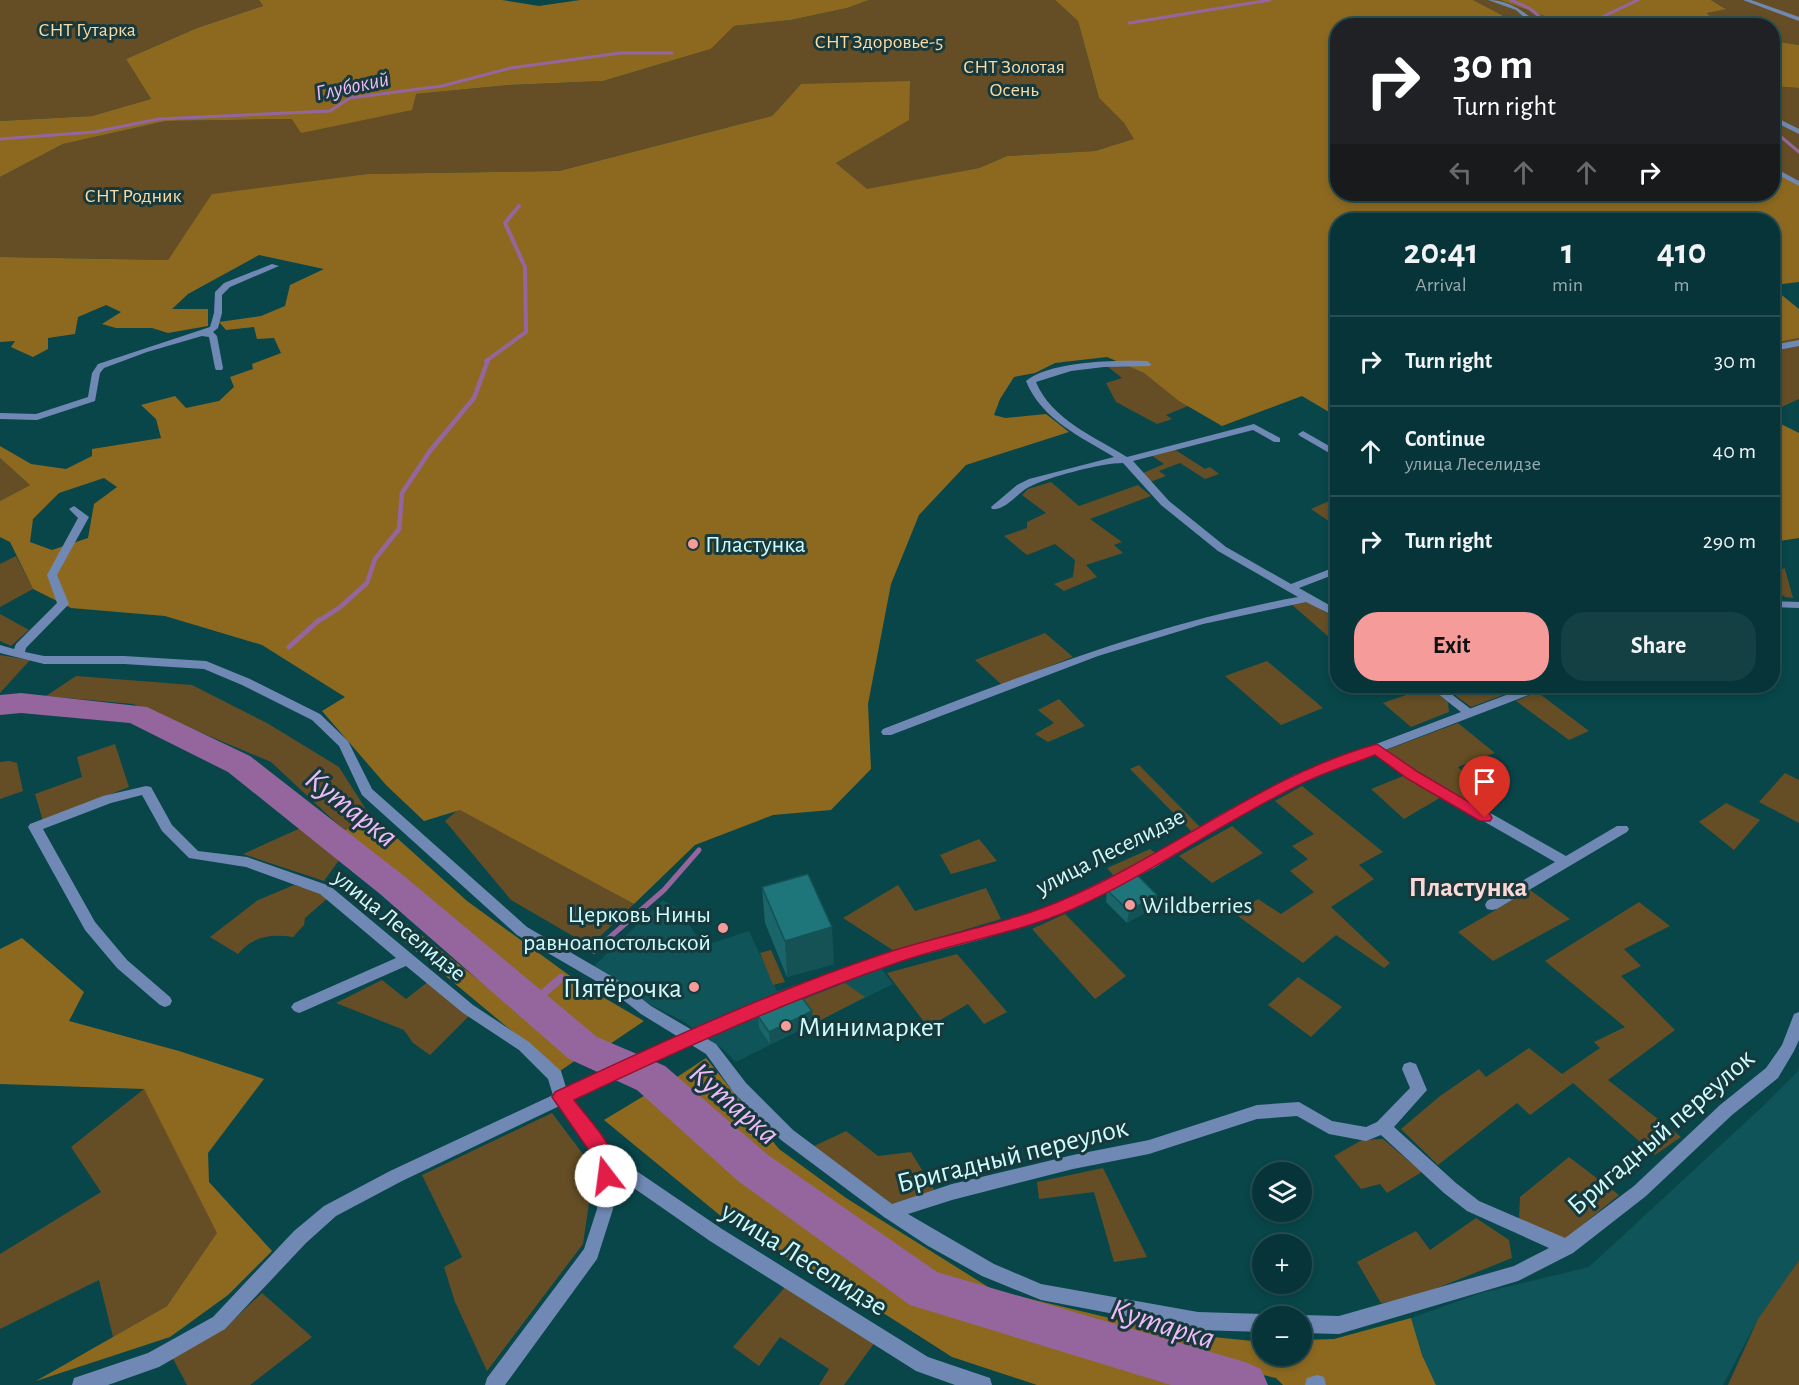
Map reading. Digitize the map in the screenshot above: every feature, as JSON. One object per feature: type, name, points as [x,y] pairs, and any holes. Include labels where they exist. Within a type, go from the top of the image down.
[{"type":"street","points":[[1491,0],[1518,9],[1529,18]]},
{"type":"street","points":[[1746,0],[1799,19]]},
{"type":"street","points":[[1780,122],[1799,132]]},
{"type":"street","points":[[1780,173],[1799,184]]},
{"type":"street","points":[[201,334],[214,328],[218,313],[218,294],[227,285],[275,266]]},
{"type":"street","points":[[0,416],[37,417],[92,399],[96,373],[100,366],[144,350],[201,334],[209,333],[213,336],[219,368]]},
{"type":"street","points":[[1780,347],[1799,343]]},
{"type":"street","points":[[1147,364],[1102,364],[1038,377],[1031,381],[1033,393],[1046,408],[1126,460],[1165,503],[1222,549],[1330,610]]},
{"type":"street","points":[[996,507],[1033,481],[1109,460],[1126,460],[1254,428],[1276,440]]},
{"type":"street","points":[[1303,434],[1330,450]]},
{"type":"street","points":[[19,654],[20,647],[63,604],[52,575],[84,517],[74,509]]},
{"type":"street","points":[[1292,588],[1330,572]]},
{"type":"street","points":[[887,732],[1140,638],[1246,607],[1308,598]]},
{"type":"street","points":[[1780,604],[1799,605]]},
{"type":"street","points":[[0,649],[44,660],[124,660],[206,665],[246,681],[316,717],[344,744],[368,792],[522,931],[613,984],[646,1010],[693,1036],[711,1049],[740,1088],[787,1135],[890,1212]]},
{"type":"street","points":[[1443,693],[1470,713]]},
{"type":"street","name":"улица Леселидзе","points":[[561,1097],[693,1036],[889,958],[983,934],[1065,906],[1149,864],[1226,817],[1299,778],[1522,693]]},
{"type":"street","points":[[1377,749],[1413,775],[1566,862]]},
{"type":"street","name":"улица Леселидзе","points":[[165,1001],[122,964],[90,926],[35,826],[108,799],[146,790],[167,828],[194,855],[247,862],[325,890],[468,1009],[524,1046],[555,1076],[561,1097],[607,1160],[716,1235],[923,1365],[983,1385]]},
{"type":"street","points":[[1492,904],[1622,830]]},
{"type":"street","points":[[299,1007],[408,959]]},
{"type":"street","name":"Бригадный переулок","points":[[1312,1324],[1346,1323],[1518,1273],[1567,1247],[1640,1191],[1726,1110],[1772,1073],[1789,1047],[1799,1018]]},
{"type":"street","points":[[1383,1127],[1419,1090],[1410,1069]]},
{"type":"street","points":[[81,1385],[152,1361],[219,1323],[300,1237],[330,1211],[396,1176],[561,1097]]},
{"type":"street","name":"Бригадный переулок","points":[[890,1212],[963,1190],[1073,1162],[1149,1148],[1257,1112],[1299,1109],[1329,1127],[1347,1132],[1366,1134],[1383,1127],[1473,1206],[1567,1247]]},
{"type":"street","points":[[494,1385],[591,1253],[605,1209],[607,1160]]},
{"type":"street","name":"Бригадный переулок","points":[[890,1212],[988,1270],[1041,1292],[1198,1321],[1252,1323]]},
{"type":"shaded area","points":[[259,0],[502,0],[539,6],[580,0],[869,0],[847,8],[791,20],[734,26],[711,49],[603,81],[509,85],[416,94],[412,110],[301,133],[292,119],[166,121],[63,144],[0,177],[0,121],[92,116],[151,99],[126,59],[197,28],[263,6]]},
{"type":"shaded area","points":[[1055,0],[1473,0],[1502,15],[1503,18],[1330,18],[1330,201],[1780,201],[1780,173],[1799,182],[1799,282],[1780,284],[1780,213],[1330,213],[1330,412],[1302,396],[1222,426],[1179,401],[1144,373],[1107,357],[1055,363],[1035,373],[1014,377],[1000,399],[994,415],[1005,418],[1046,414],[1069,432],[966,465],[919,515],[891,584],[868,704],[871,769],[831,810],[773,815],[695,845],[634,904],[460,810],[424,821],[386,785],[322,711],[345,697],[262,645],[165,616],[71,608],[33,589],[10,542],[0,537],[0,501],[30,485],[0,458],[0,446],[31,464],[66,469],[92,456],[92,449],[161,438],[156,419],[141,405],[175,396],[186,408],[219,401],[234,387],[230,377],[253,369],[252,364],[281,353],[274,338],[257,339],[254,327],[226,330],[219,322],[261,316],[285,306],[290,285],[324,269],[259,255],[188,294],[172,309],[208,309],[208,326],[168,333],[152,328],[116,328],[102,324],[121,312],[106,305],[78,317],[75,334],[48,338],[48,349],[33,357],[11,347],[15,341],[0,342],[0,257],[168,260],[212,194],[367,174],[559,171],[772,116],[801,84],[910,81],[909,120],[836,163],[867,189],[979,168],[1007,156],[1095,151],[1134,139],[1124,123],[1099,98],[1078,21]],"holes":[[[104,478],[117,487],[94,504],[88,538],[52,550],[30,542],[33,519],[59,493]]]},
{"type":"shaded area","points":[[1500,0],[1711,0],[1726,9],[1707,13],[1711,18],[1550,18]]},
{"type":"shaded area","points":[[1780,42],[1799,45],[1799,88],[1780,87]]},
{"type":"shaded area","points":[[1780,294],[1799,309],[1799,338],[1780,342]]},
{"type":"shaded area","points":[[1780,424],[1799,433],[1799,538],[1780,541]]},
{"type":"shaded area","points":[[367,811],[467,901],[584,986],[644,1021],[604,1048],[586,1036],[345,831]]},
{"type":"shaded area","points":[[663,900],[680,910],[703,946],[749,931],[777,991],[873,958],[893,984],[736,1062],[723,1049],[681,1020],[639,999],[592,968]]},
{"type":"shaded area","points":[[407,924],[579,1058],[560,1071],[400,938]]},
{"type":"shaded area","points":[[22,938],[84,992],[69,1021],[179,1051],[264,1079],[208,1153],[209,1182],[272,1251],[228,1295],[170,1337],[36,1381],[167,1306],[217,1233],[144,1089],[0,1084],[0,949]]},
{"type":"shaded area","points":[[706,1058],[779,1149],[846,1198],[993,1290],[1172,1333],[1252,1341],[1252,1366],[1312,1366],[1312,1340],[1334,1339],[1411,1318],[1422,1355],[1436,1385],[1283,1385],[1276,1378],[1213,1364],[933,1286],[766,1164],[671,1081]]},
{"type":"shaded area","points":[[1799,1065],[1799,1260],[1758,1319],[1723,1385],[1436,1385],[1422,1355],[1411,1318],[1481,1293],[1589,1267],[1763,1106],[1798,1071]]},
{"type":"shaded area","points":[[647,1094],[687,1134],[886,1285],[958,1314],[1185,1385],[1037,1385],[952,1357],[877,1309],[733,1226],[604,1120]]},
{"type":"green space","name":"СНТ Гутарка","points":[[0,0],[259,0],[263,6],[197,28],[126,59],[151,99],[92,116],[0,121]]},
{"type":"green space","points":[[869,0],[1055,0],[1078,21],[1099,98],[1124,123],[1135,139],[1095,151],[1007,156],[979,168],[867,190],[836,163],[908,120],[801,84],[772,116],[559,171],[367,174],[213,194],[168,260],[0,257],[0,177],[63,144],[166,121],[293,119],[416,94],[509,85],[603,81],[711,49],[734,26],[791,20],[847,8]]},
{"type":"green space","points":[[1473,0],[1500,0],[1550,18],[1503,18],[1502,15]]},
{"type":"green space","points":[[1711,0],[1799,0],[1799,45],[1780,42],[1780,18],[1711,18],[1707,13],[1725,8]]},
{"type":"green space","points":[[1780,87],[1799,88],[1799,182],[1780,173]]},
{"type":"green space","points":[[1799,338],[1799,399],[1780,408],[1780,342]]},
{"type":"green space","points":[[1126,365],[1144,373],[1188,406],[1166,415],[1172,419],[1157,424],[1116,402],[1106,383],[1122,378],[1107,366]]},
{"type":"green space","points":[[1174,449],[1205,469],[1210,467],[1219,474],[1205,479],[1180,463],[1159,471],[1166,476],[1150,482],[1143,473],[1164,464],[1151,455]]},
{"type":"green space","points":[[0,458],[30,485],[0,501]]},
{"type":"green space","points":[[1051,482],[1079,506],[1138,485],[1151,496],[1090,519],[1122,542],[1114,545],[1123,553],[1086,565],[1097,577],[1064,591],[1054,584],[1073,577],[1075,560],[1055,544],[1027,555],[1004,536],[1027,528],[1027,522],[1046,513],[1022,495],[1028,489]]},
{"type":"green space","points":[[1330,501],[1330,522],[1311,509]]},
{"type":"green space","points":[[16,556],[33,589],[0,607],[0,564]]},
{"type":"green space","points":[[1785,568],[1793,598],[1785,597],[1780,593],[1780,570]]},
{"type":"green space","points":[[1306,600],[1330,615],[1330,638],[1290,603]]},
{"type":"green space","points":[[0,614],[29,630],[11,646],[0,641]]},
{"type":"green space","points":[[1045,633],[1073,657],[1002,685],[975,660]]},
{"type":"green space","points":[[0,655],[30,660],[0,693]]},
{"type":"green space","points":[[1267,661],[1323,708],[1281,725],[1225,676]]},
{"type":"green space","points":[[76,676],[192,685],[267,723],[339,767],[367,811],[345,831],[271,762],[133,704],[46,696]]},
{"type":"green space","points":[[1412,693],[1437,693],[1448,702],[1449,712],[1411,727],[1383,703]]},
{"type":"green space","points":[[1452,693],[1508,693],[1471,707]]},
{"type":"green space","points":[[1538,693],[1589,731],[1569,740],[1516,701]]},
{"type":"green space","points":[[1059,699],[1085,726],[1048,742],[1035,734],[1054,723],[1038,710]]},
{"type":"green space","points":[[1458,723],[1495,753],[1458,767],[1488,795],[1466,804],[1424,780],[1386,750]]},
{"type":"green space","points":[[115,744],[129,787],[43,821],[35,794],[82,777],[77,757]]},
{"type":"green space","points":[[0,762],[17,763],[23,791],[0,799]]},
{"type":"green space","points":[[1139,765],[1202,829],[1194,834],[1130,769]]},
{"type":"green space","points":[[1785,773],[1799,780],[1799,823],[1759,802]]},
{"type":"green space","points":[[1408,774],[1443,796],[1404,819],[1371,789]]},
{"type":"green space","points":[[1302,786],[1383,852],[1359,865],[1374,879],[1331,907],[1390,963],[1384,968],[1336,935],[1303,963],[1235,914],[1258,899],[1281,914],[1314,892],[1290,871],[1308,859],[1292,846],[1314,834],[1275,801]]},
{"type":"green space","points":[[1726,803],[1760,820],[1734,850],[1699,822]]},
{"type":"green space","points":[[459,809],[634,904],[590,946],[511,900],[445,821]]},
{"type":"green space","points":[[305,826],[342,856],[324,881],[243,854]]},
{"type":"green space","points":[[1232,826],[1263,853],[1212,883],[1179,856]]},
{"type":"green space","points":[[979,839],[997,861],[951,874],[940,855]]},
{"type":"green space","points":[[1150,849],[1158,855],[1115,877],[1107,868]]},
{"type":"green space","points":[[294,885],[317,891],[328,898],[305,918],[304,925],[293,937],[277,936],[256,940],[238,954],[210,937],[258,900]]},
{"type":"green space","points":[[898,885],[915,911],[986,888],[1001,919],[894,951],[843,918]]},
{"type":"green space","points":[[1530,890],[1570,919],[1493,961],[1458,932]]},
{"type":"green space","points":[[1639,902],[1670,926],[1624,949],[1641,966],[1621,976],[1675,1030],[1608,1080],[1681,1137],[1655,1155],[1573,1083],[1530,1115],[1517,1103],[1438,1165],[1401,1129],[1440,1096],[1479,1069],[1486,1077],[1529,1048],[1562,1074],[1600,1048],[1594,1042],[1625,1027],[1545,961]]},
{"type":"green space","points":[[1065,914],[1126,976],[1095,999],[1032,929]]},
{"type":"green space","points":[[771,950],[785,982],[773,985],[760,953]]},
{"type":"green space","points":[[957,954],[1007,1012],[984,1024],[968,1004],[928,1027],[887,973]]},
{"type":"green space","points":[[1298,977],[1342,1007],[1311,1037],[1268,1005]]},
{"type":"green space","points":[[382,980],[406,999],[429,981],[469,1016],[430,1055],[413,1043],[404,1030],[336,1003]]},
{"type":"green space","points":[[845,983],[865,997],[817,1022],[802,1000]]},
{"type":"green space","points":[[144,1089],[218,1233],[167,1306],[113,1337],[99,1280],[0,1329],[0,1254],[101,1192],[71,1147]]},
{"type":"green space","points":[[552,1113],[592,1166],[583,1244],[487,1371],[455,1302],[444,1267],[462,1257],[422,1175]]},
{"type":"green space","points":[[846,1131],[878,1156],[911,1152],[935,1191],[889,1205],[812,1147]]},
{"type":"green space","points":[[1383,1139],[1422,1172],[1387,1193],[1380,1184],[1361,1189],[1334,1156],[1362,1140]]},
{"type":"green space","points":[[1569,1157],[1619,1195],[1564,1240],[1519,1220],[1520,1197]]},
{"type":"green space","points":[[1103,1168],[1147,1257],[1114,1262],[1094,1192],[1039,1199],[1037,1182]]},
{"type":"green space","points":[[1476,1218],[1509,1240],[1512,1258],[1410,1299],[1381,1303],[1357,1262],[1416,1231],[1430,1250]]},
{"type":"green space","points":[[1799,1260],[1799,1385],[1728,1385],[1758,1319]]},
{"type":"green space","points":[[786,1286],[875,1342],[844,1385],[819,1385],[829,1369],[780,1337],[759,1366],[733,1347]]},
{"type":"green space","points":[[262,1293],[312,1337],[250,1385],[187,1385],[171,1355],[231,1322]]},
{"type":"building","points":[[808,874],[832,927],[785,941],[762,887]]},
{"type":"building","points":[[1137,875],[1157,895],[1129,911],[1107,890]]},
{"type":"building","points":[[800,995],[812,1011],[769,1032],[758,1016]]},
{"type":"waterway","points":[[1129,23],[1270,0]]},
{"type":"waterway","points":[[1511,0],[1529,8],[1541,18]]},
{"type":"waterway","points":[[1600,18],[1638,0]]},
{"type":"waterway","name":"Глубокий","points":[[0,139],[94,132],[159,119],[330,111],[350,98],[442,86],[511,68],[620,53],[672,53]]},
{"type":"waterway","points":[[1780,136],[1799,152]]},
{"type":"waterway","points":[[486,361],[526,332],[525,267],[505,223],[519,206]]},
{"type":"waterway","points":[[317,622],[339,608],[367,583],[375,559],[399,529],[402,493],[430,451],[474,398],[488,360]]},
{"type":"waterway","points":[[289,647],[319,620]]},
{"type":"waterway","name":"Кутарка","points":[[0,705],[21,703],[136,714],[239,764],[392,885],[583,1048],[651,1078],[753,1168],[926,1290],[1038,1321],[1245,1385]]},
{"type":"waterway","points":[[594,951],[664,890],[699,850]]},
{"type":"waterway","points":[[531,1004],[561,978]]},
{"type":"place","name":"Пластунка","points":[[693,544]]},
{"type":"place","name":"Wildberries","points":[[1130,905]]},
{"type":"place","name":"Церковь Нины равноапостольской","points":[[723,928]]},
{"type":"place","name":"Пятёрочка","points":[[694,987]]},
{"type":"place","name":"Минимаркет","points":[[786,1026]]},
{"type":"district","name":"Пластунка","points":[[1468,887]]},
{"type":"route","points":[[606,1176],[607,1160],[561,1097],[693,1036],[889,958],[983,934],[1065,906],[1149,864],[1226,817],[1299,778],[1377,749],[1413,775],[1485,818]]},
{"type":"park label","name":"СНТ Здоровье-5","points":[[879,41]]},
{"type":"park label","name":"СНТ Золотая Осень","points":[[1014,78]]},
{"type":"park label","name":"СНТ Родник","points":[[133,195]]}]
